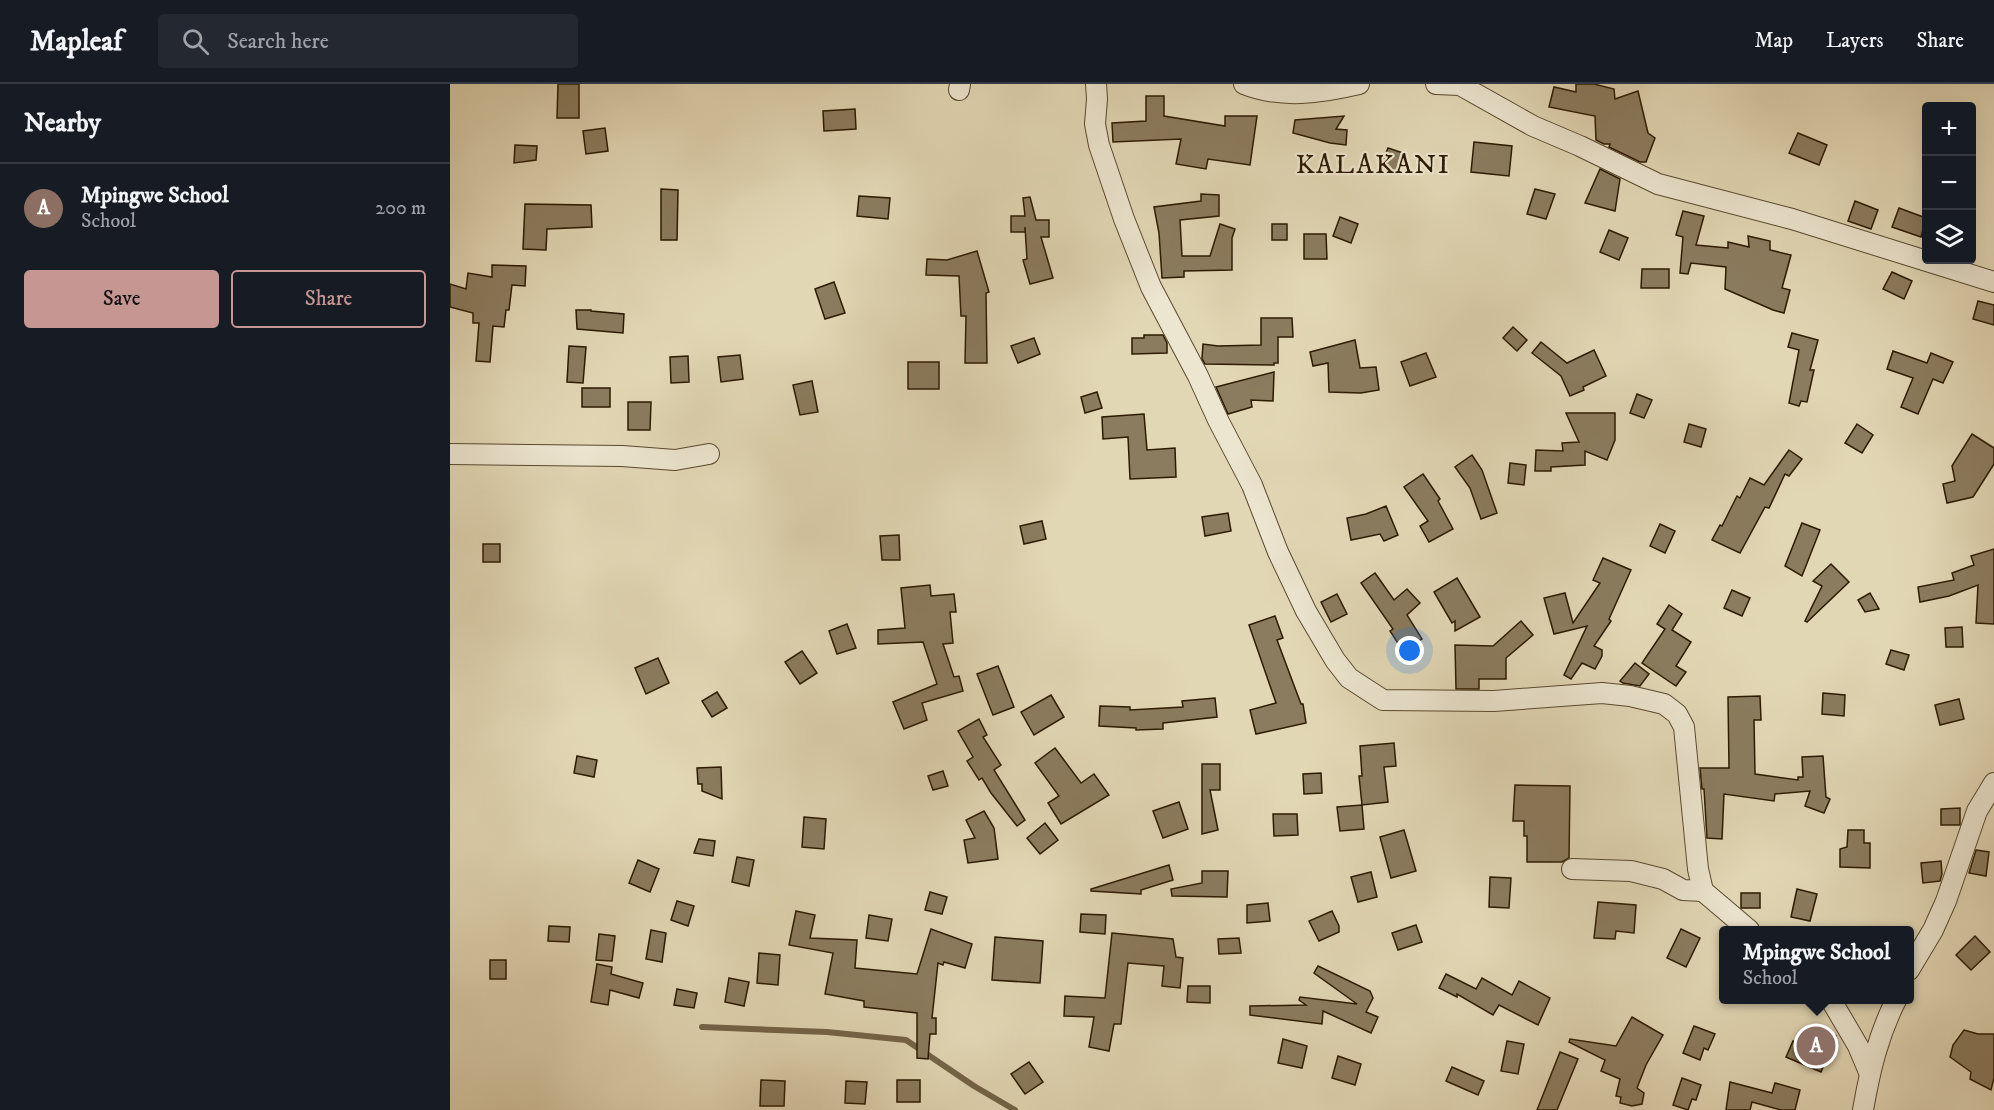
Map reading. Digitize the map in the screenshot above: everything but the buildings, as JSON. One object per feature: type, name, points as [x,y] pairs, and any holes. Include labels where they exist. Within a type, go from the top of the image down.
[{"type":"street","points":[[1096,84],[1095,124],[1099,145],[1151,287],[1244,469],[1278,552],[1306,611],[1335,660],[1349,678],[1383,700],[1494,701],[1602,693],[1630,696],[1664,704],[1677,714],[1684,728],[1698,869],[1703,891],[1744,926]]},
{"type":"street","points":[[1244,84],[1284,94],[1339,89],[1359,84]]},
{"type":"street","points":[[1436,84],[1460,85],[1533,126],[1658,184],[1802,222],[1994,282]]},
{"type":"street","points":[[450,454],[622,456],[675,460],[709,454]]},
{"type":"street","points":[[1914,962],[1933,930],[1946,901],[1977,811],[1994,783]]},
{"type":"street","points":[[1572,869],[1631,871],[1663,879],[1683,890],[1703,891]]},
{"type":"street","points":[[1834,1004],[1858,1046],[1869,1072]]},
{"type":"street","points":[[1863,1110],[1869,1072],[1883,1025],[1894,1004]]},
{"type":"waterway","points":[[702,1027],[827,1032],[906,1040],[974,1086],[1015,1110]]},
{"type":"place","name":"Mpingwe School","points":[[1816,1046]]},
{"type":"district","name":"KALAKANI","points":[[1373,164]]}]
